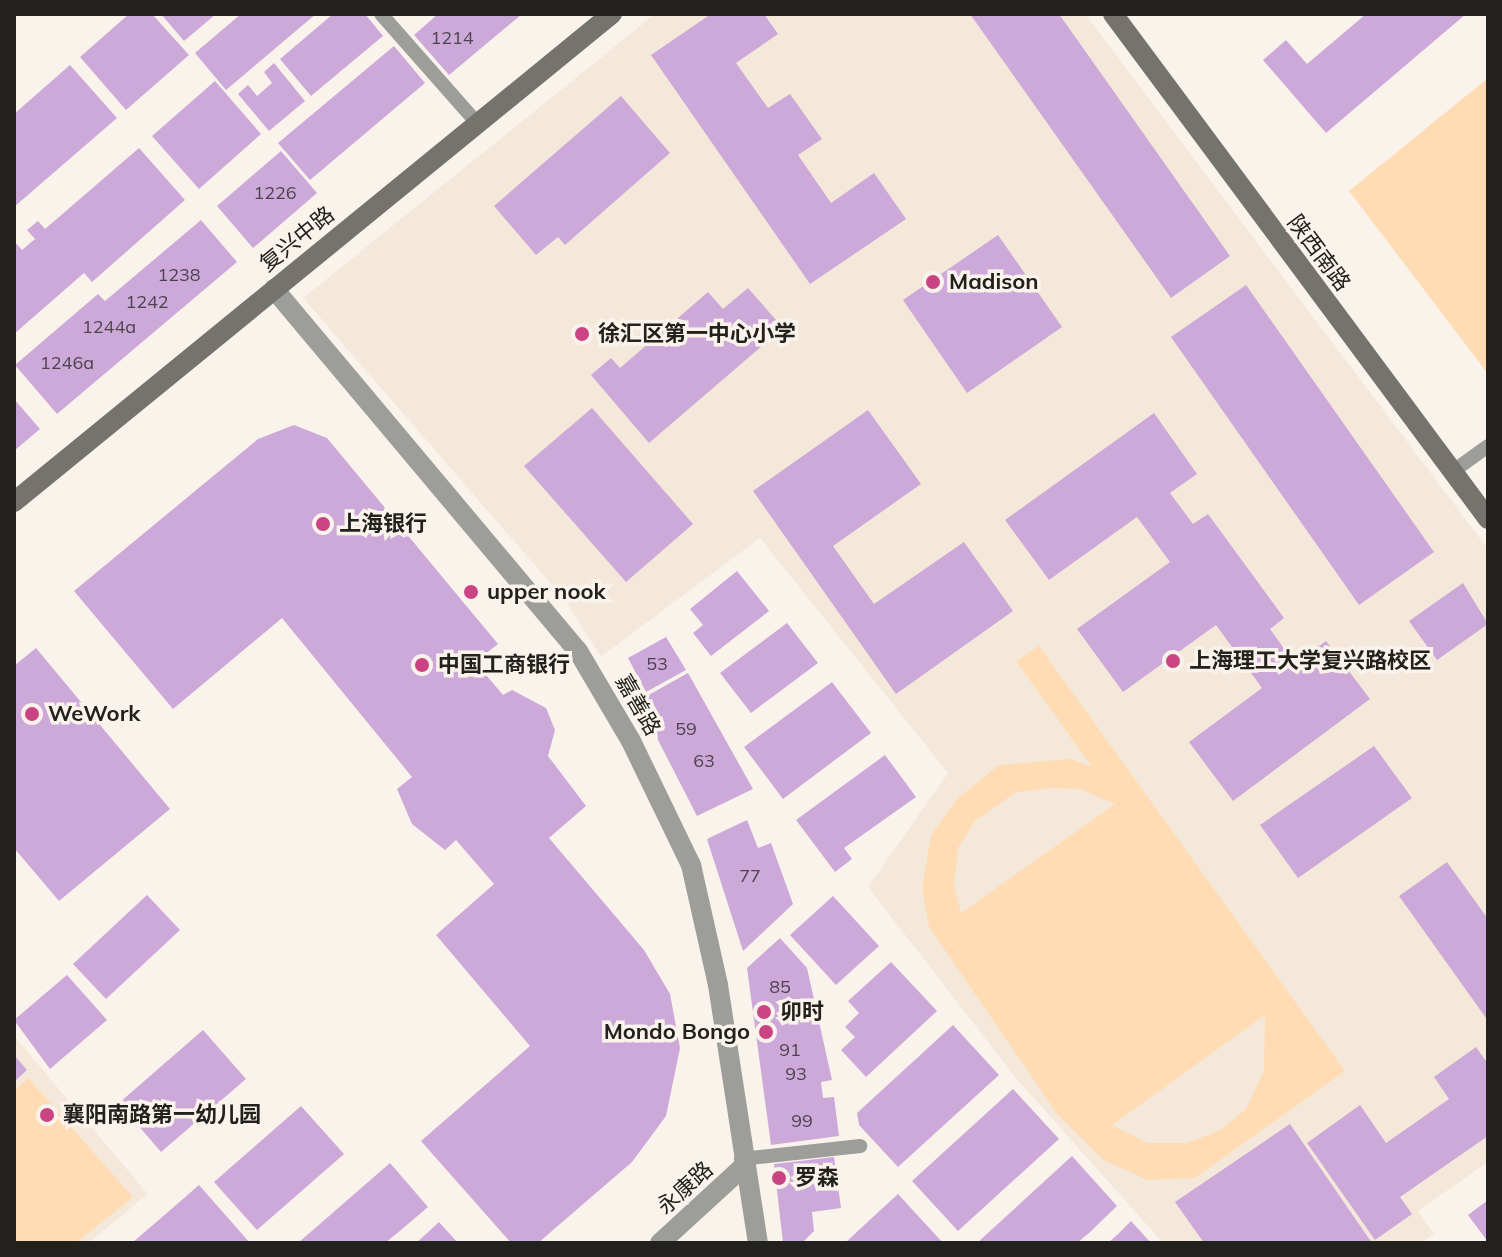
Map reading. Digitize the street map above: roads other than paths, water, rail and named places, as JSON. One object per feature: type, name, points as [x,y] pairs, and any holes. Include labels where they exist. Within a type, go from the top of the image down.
[{"type":"main road","name":"陕西南路","points":[[1113,14],[1488,519]]},
{"type":"main road","name":"复兴中路","points":[[14,502],[603,17]]},
{"type":"street","name":"嘉善路","points":[[274,289],[578,651],[631,741],[691,865],[718,985],[742,1163],[758,1243]]},
{"type":"street","name":"永康路","points":[[660,1243],[742,1163]]},
{"type":"lane","points":[[381,14],[477,123]]},
{"type":"lane","points":[[1452,472],[1488,446]]},
{"type":"lane","points":[[742,1163],[860,1146]]},
{"type":"place","name":"Madison","points":[[933,282]]},
{"type":"place","name":"徐汇区第一中心小学","points":[[582,334]]},
{"type":"place","name":"上海银行","points":[[323,524]]},
{"type":"place","name":"upper nook","points":[[471,592]]},
{"type":"place","name":"上海理工大学复兴路校区","points":[[1173,661]]},
{"type":"place","name":"中国工商银行","points":[[422,665]]},
{"type":"place","name":"WeWork","points":[[32,714]]},
{"type":"place","name":"卯时","points":[[764,1012]]},
{"type":"place","name":"Mondo Bongo","points":[[766,1032]]},
{"type":"place","name":"襄阳南路第一幼儿园","points":[[47,1115]]},
{"type":"place","name":"罗森","points":[[779,1178]]}]
